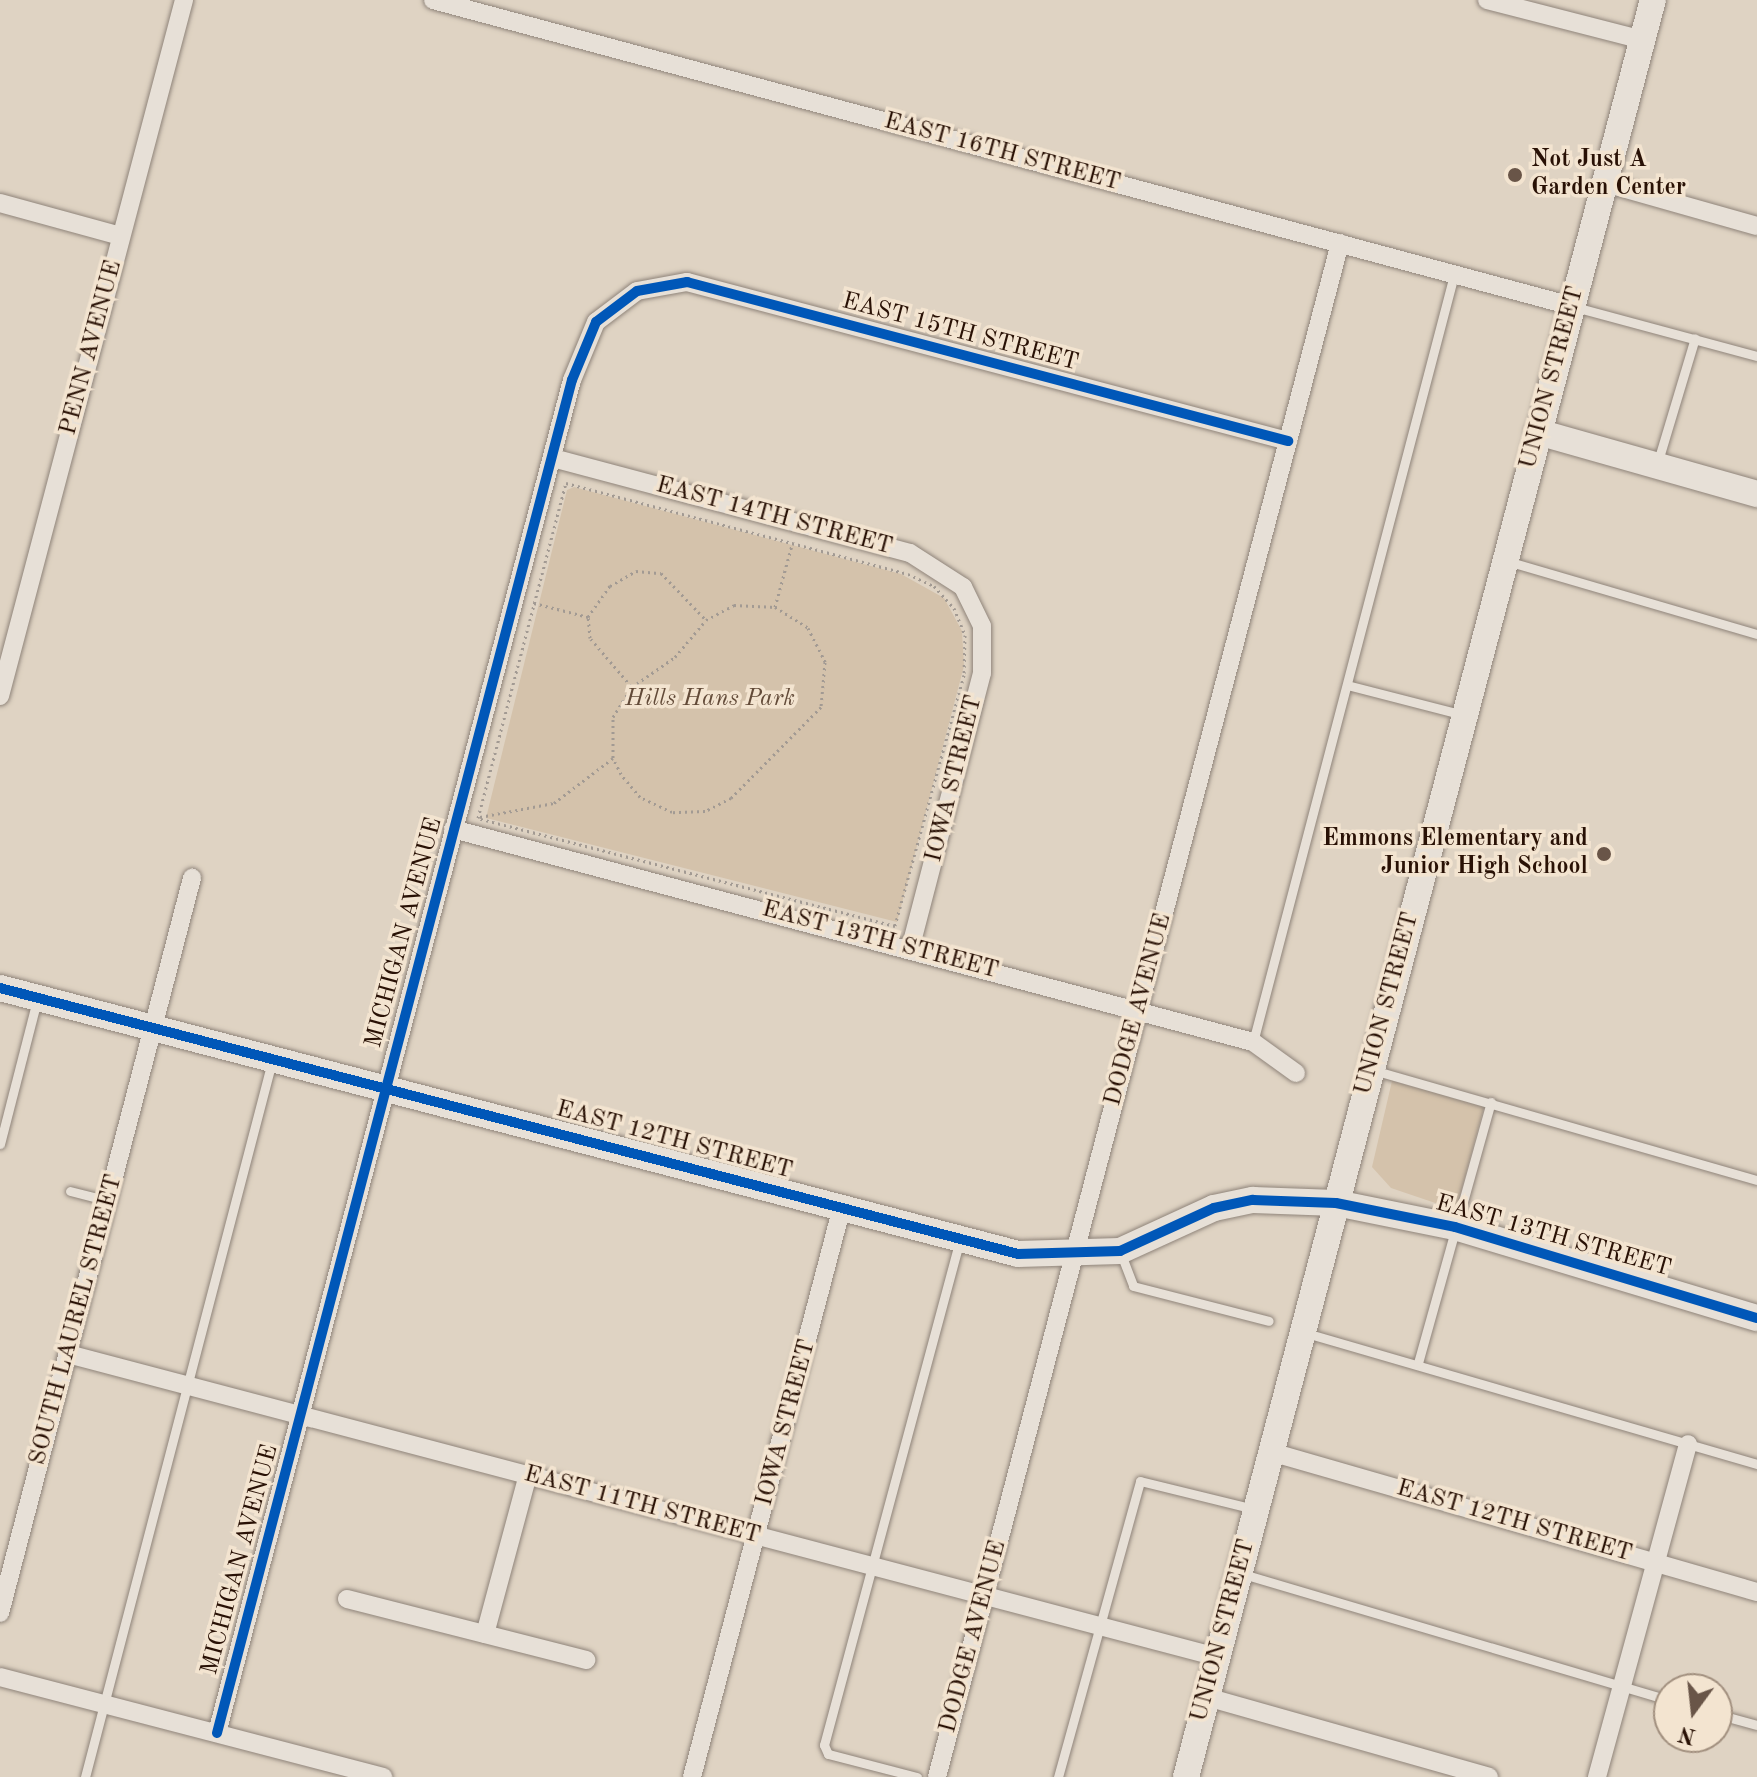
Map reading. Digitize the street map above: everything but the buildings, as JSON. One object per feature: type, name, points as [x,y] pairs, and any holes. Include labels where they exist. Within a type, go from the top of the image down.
[{"type":"street","name":"PENN AVENUE","points":[[0,696],[184,0]]},
{"type":"street","name":"EAST 16TH STREET","points":[[433,0],[1572,306]]},
{"type":"street","points":[[1487,0],[1643,40]]},
{"type":"street","name":"UNION STREET","points":[[1186,1777],[1653,0]]},
{"type":"street","points":[[1605,183],[1757,226]]},
{"type":"street","points":[[0,203],[121,236]]},
{"type":"street","name":"DODGE AVENUE","points":[[937,1777],[1340,243]]},
{"type":"street","name":"EAST 15TH STREET","points":[[623,298],[687,282],[1288,441]]},
{"type":"street","name":"MICHIGAN AVENUE","points":[[217,1733],[385,1085],[586,337],[623,298]]},
{"type":"street","points":[[1538,432],[1757,494]]},
{"type":"street","name":"EAST 14TH STREET","points":[[553,458],[910,553],[949,573],[975,607]]},
{"type":"street","name":"IOWA STREET","points":[[910,950],[982,673],[975,607]]},
{"type":"street","name":"EAST 13TH STREET","points":[[453,829],[1253,1042],[1296,1073]]},
{"type":"street","name":"SOUTH LAUREL STREET","points":[[0,1613],[192,878]]},
{"type":"street","name":"EAST 12TH STREET","points":[[0,988],[385,1085],[960,1240],[1074,1257],[1120,1251],[1230,1204],[1336,1203]]},
{"type":"street","name":"EAST 13TH STREET","points":[[1336,1203],[1455,1227],[1757,1318]]},
{"type":"street","name":"IOWA STREET","points":[[692,1777],[842,1207]]},
{"type":"street","name":"EAST 11TH STREET","points":[[68,1354],[1217,1657]]},
{"type":"street","points":[[1597,1777],[1688,1444]]},
{"type":"street","name":"EAST 12TH STREET","points":[[1271,1452],[1757,1592]]},
{"type":"street","points":[[485,1634],[528,1475]]},
{"type":"street","points":[[347,1599],[586,1660]]},
{"type":"street","points":[[0,1677],[383,1777]]},
{"type":"street","points":[[1207,1697],[1489,1777]]},
{"type":"lane","points":[[1253,1042],[1454,275]]},
{"type":"lane","points":[[1572,306],[1757,356]]},
{"type":"lane","points":[[1656,466],[1695,338]]},
{"type":"lane","points":[[1505,561],[1757,634]]},
{"type":"lane","points":[[1347,685],[1467,716]]},
{"type":"lane","points":[[0,1144],[38,997]]},
{"type":"lane","points":[[85,1777],[272,1057]]},
{"type":"lane","points":[[1370,1069],[1757,1180]]},
{"type":"lane","points":[[1418,1363],[1491,1102]]},
{"type":"lane","points":[[70,1191],[109,1201]]},
{"type":"lane","points":[[917,1777],[828,1754],[824,1745],[960,1240]]},
{"type":"lane","points":[[1120,1251],[1133,1286],[1269,1321]]},
{"type":"lane","points":[[1303,1332],[1757,1464]]},
{"type":"lane","points":[[1058,1777],[1140,1481],[1256,1510]]},
{"type":"lane","points":[[1239,1573],[1653,1695]]},
{"type":"lane","points":[[1733,1718],[1757,1725]]},
{"type":"path","points":[[566,483],[922,579],[945,596],[965,635],[964,675],[895,926],[476,818],[566,483]]},
{"type":"path","points":[[775,607],[792,543]]},
{"type":"path","points":[[632,687],[593,644],[588,617],[610,586],[645,570],[666,577],[706,620]]},
{"type":"path","points":[[534,603],[588,617]]},
{"type":"path","points":[[734,605],[775,607],[817,640],[826,690],[808,726],[767,756],[741,790],[717,807],[672,812],[640,797],[613,758],[610,727],[632,687],[675,657],[706,620],[734,605]]},
{"type":"path","points":[[476,818],[554,803],[613,758]]},
{"type":"green space","name":"Hills Hans Park","points":[[574,487],[901,574],[944,598],[962,631],[964,666],[897,922],[486,818],[567,490]]},
{"type":"green space","points":[[1392,1081],[1484,1107],[1456,1210],[1391,1188],[1372,1167]]},
{"type":"cycle path","points":[[217,1733],[572,380],[596,322],[637,291],[687,282],[1288,441]]},
{"type":"cycle path","points":[[0,988],[1018,1254],[1120,1251],[1214,1208],[1253,1200],[1336,1203],[1455,1227],[1757,1318]]},
{"type":"place","name":"Not Just A Garden Center","points":[[1515,175]]},
{"type":"place","name":"Emmons Elementary and Junior High School","points":[[1604,854]]}]
